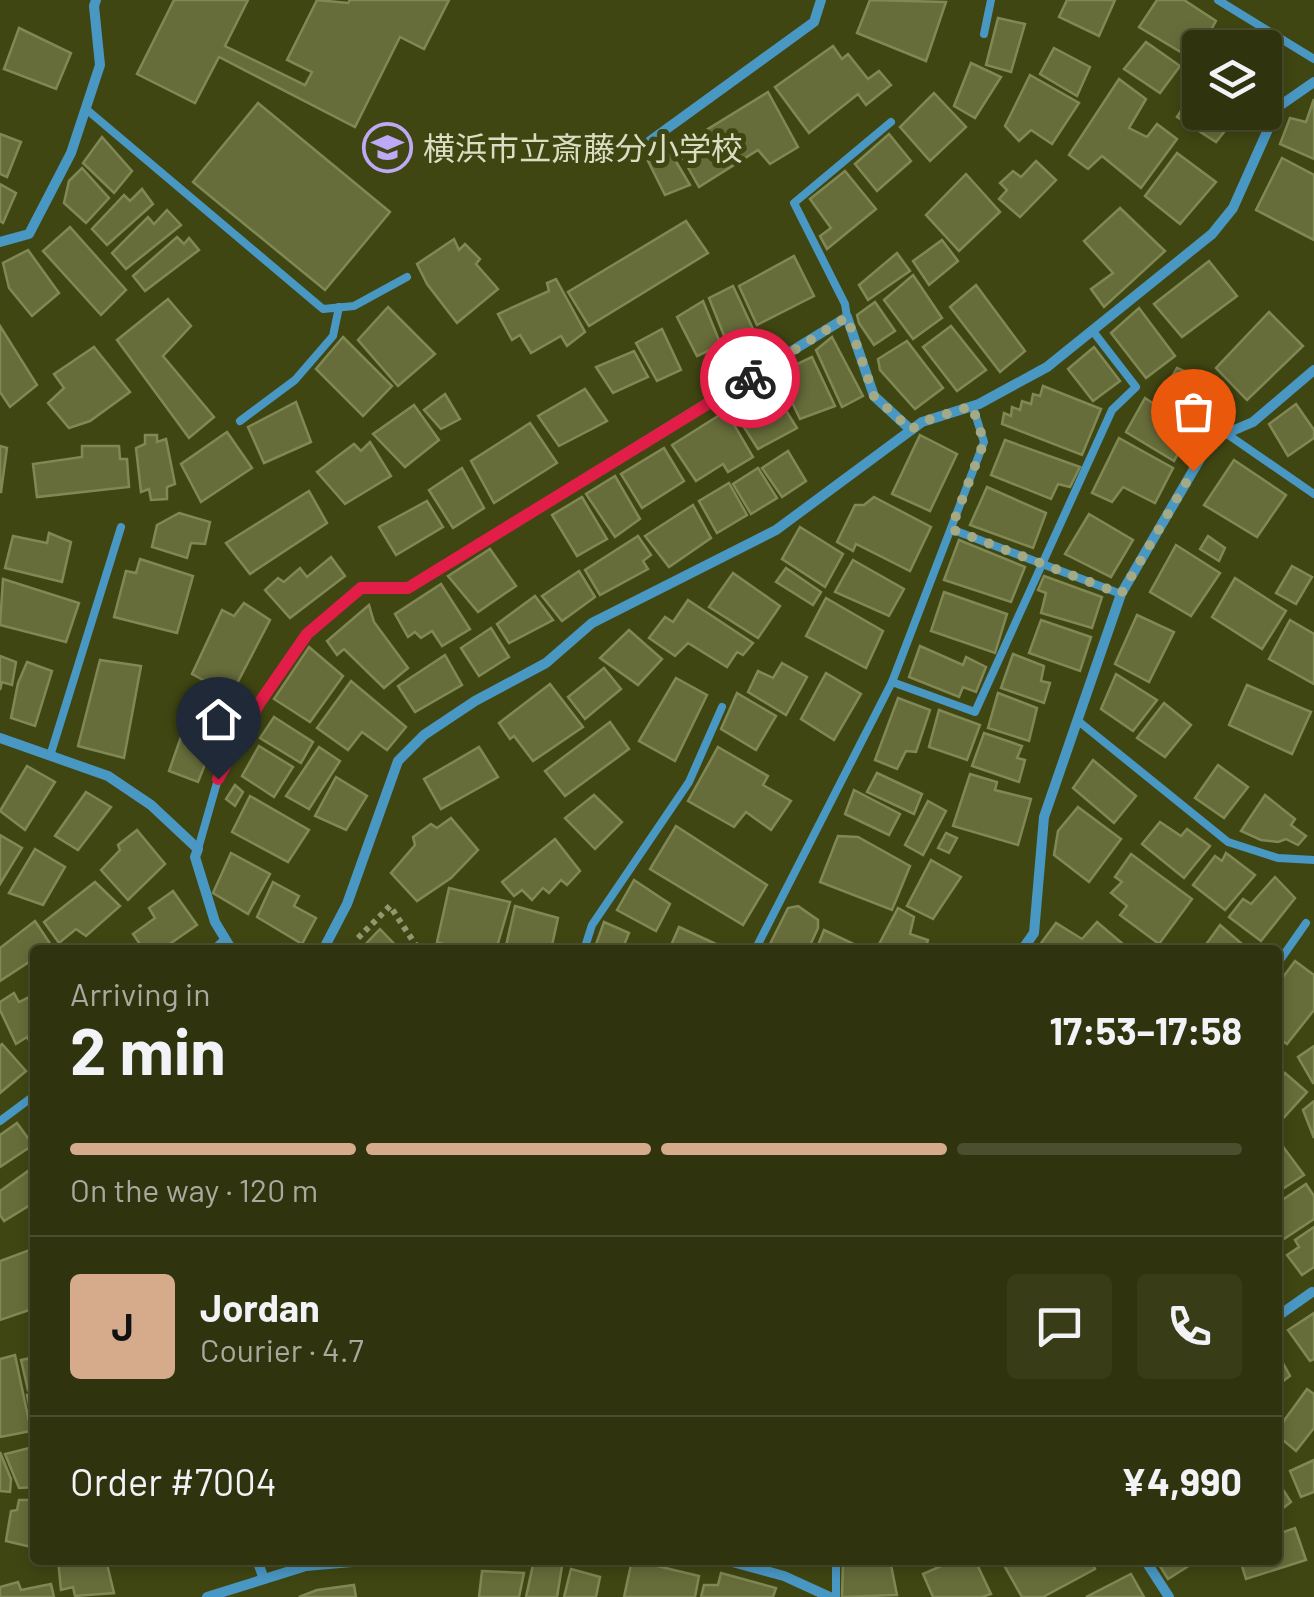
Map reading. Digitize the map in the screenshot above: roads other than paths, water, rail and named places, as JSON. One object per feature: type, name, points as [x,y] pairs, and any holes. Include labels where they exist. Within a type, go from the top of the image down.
[{"type":"street","points":[[0,242],[29,234],[71,154],[100,64],[96,0]]},
{"type":"street","points":[[650,140],[814,22],[821,0]]},
{"type":"street","points":[[326,945],[347,904],[398,762],[424,734],[546,663],[592,623],[776,530],[922,422],[972,406],[1047,367],[1212,234],[1233,208],[1278,107],[1314,82]]},
{"type":"street","points":[[361,588],[408,588],[847,317],[874,396],[911,430]]},
{"type":"street","points":[[1025,945],[1034,932],[1044,817],[1121,594],[1211,440],[1253,422],[1314,370]]},
{"type":"street","points":[[0,738],[108,776],[151,805],[198,849],[195,857],[215,922],[229,945]]},
{"type":"street","points":[[1282,1313],[1312,1292]]},
{"type":"street","points":[[259,1565],[264,1578]]},
{"type":"street","points":[[207,1597],[318,1565]]},
{"type":"street","points":[[743,1565],[784,1576],[833,1597]]},
{"type":"street","points":[[1148,1565],[1168,1597]]},
{"type":"street","points":[[797,1597],[802,1584]]},
{"type":"lane","points":[[984,34],[991,0]]},
{"type":"lane","points":[[1218,0],[1314,59]]},
{"type":"lane","points":[[86,109],[323,309],[354,306],[408,276]]},
{"type":"lane","points":[[847,317],[845,304],[794,203],[891,122]]},
{"type":"lane","points":[[240,421],[295,380],[333,336],[339,307]]},
{"type":"lane","points":[[892,682],[975,712],[1112,410],[1136,387],[1092,330]]},
{"type":"lane","points":[[758,945],[892,682],[984,442],[972,406]]},
{"type":"lane","points":[[1227,434],[1314,494]]},
{"type":"lane","points":[[50,756],[121,527]]},
{"type":"lane","points":[[951,529],[1121,594]]},
{"type":"lane","points":[[198,849],[218,779],[260,702],[307,634],[361,588]]},
{"type":"lane","points":[[586,945],[592,924],[689,782],[722,707]]},
{"type":"lane","points":[[1077,720],[1228,842],[1278,858],[1314,860]]},
{"type":"lane","points":[[1282,957],[1306,923]]},
{"type":"lane","points":[[0,1121],[30,1099]]},
{"type":"lane","points":[[833,1597],[836,1565]]},
{"type":"place","name":"横浜市立斎藤分小学校","points":[[388,147]]}]
